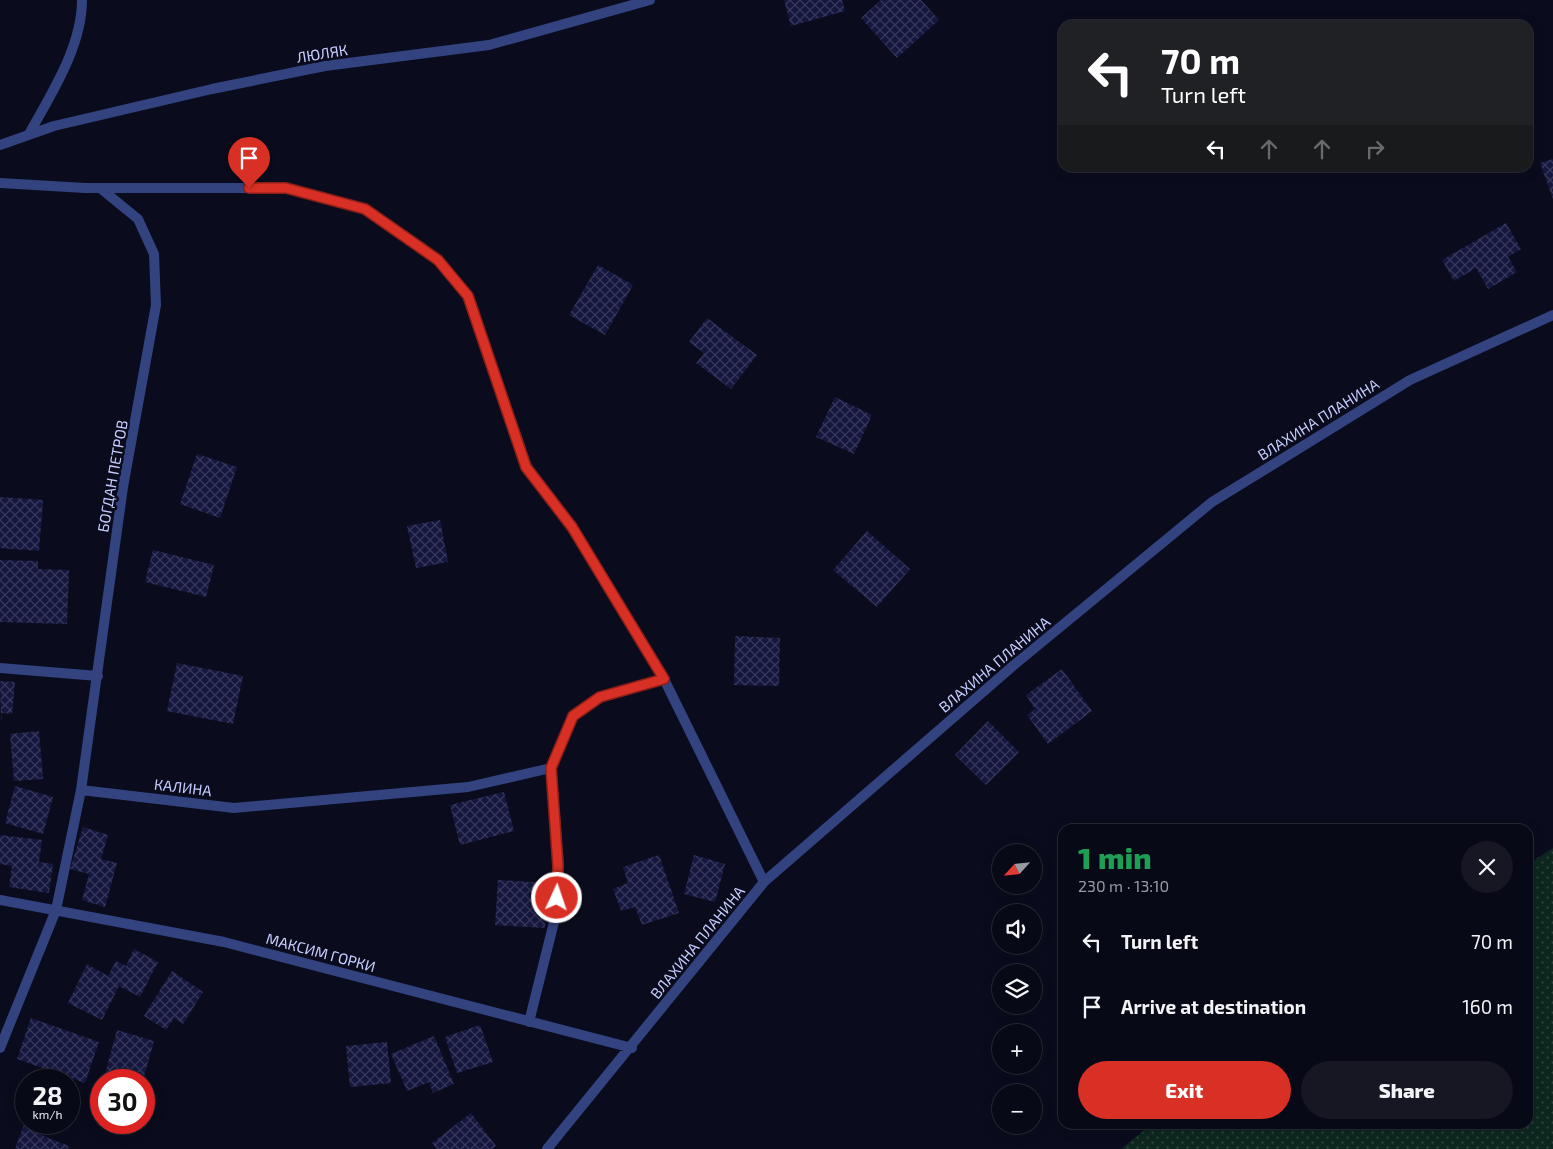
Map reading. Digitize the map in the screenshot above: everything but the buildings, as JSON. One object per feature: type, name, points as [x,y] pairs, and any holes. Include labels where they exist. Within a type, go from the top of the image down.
[{"type":"street","points":[[29,134],[73,46],[82,0]]},
{"type":"street","name":"ЛЮЛЯК","points":[[0,145],[54,126],[203,91],[326,66],[489,45],[650,0]]},
{"type":"street","points":[[0,183],[100,188],[286,188],[365,209],[438,260],[468,296],[526,467],[572,527],[664,679],[764,882]]},
{"type":"street","name":"БОГДАН ПЕТРОВ","points":[[82,790],[123,487],[156,304],[154,254],[138,219],[100,188]]},
{"type":"street","name":"ВЛАХИНА ПЛАНИНА","points":[[547,1149],[632,1048],[764,882],[1014,665],[1212,502],[1410,380],[1553,315]]},
{"type":"street","points":[[0,668],[98,676]]},
{"type":"street","points":[[529,1022],[556,914],[558,866],[551,768],[573,716],[600,697],[664,679]]},
{"type":"street","name":"КАЛИНА","points":[[82,790],[234,808],[468,787],[551,768]]},
{"type":"street","points":[[0,1048],[56,910],[82,790]]},
{"type":"street","name":"МАКСИМ ГОРКИ","points":[[0,900],[224,942],[632,1048]]},
{"type":"green space","points":[[1553,848],[1553,1149],[1121,1149],[1146,1129],[1533,1129],[1533,861]]},
{"type":"route","points":[[249,188],[286,188],[365,209],[438,260],[468,296],[503,404],[526,467],[572,527],[664,679],[600,697],[573,716],[551,768],[558,866],[557,898]]}]
